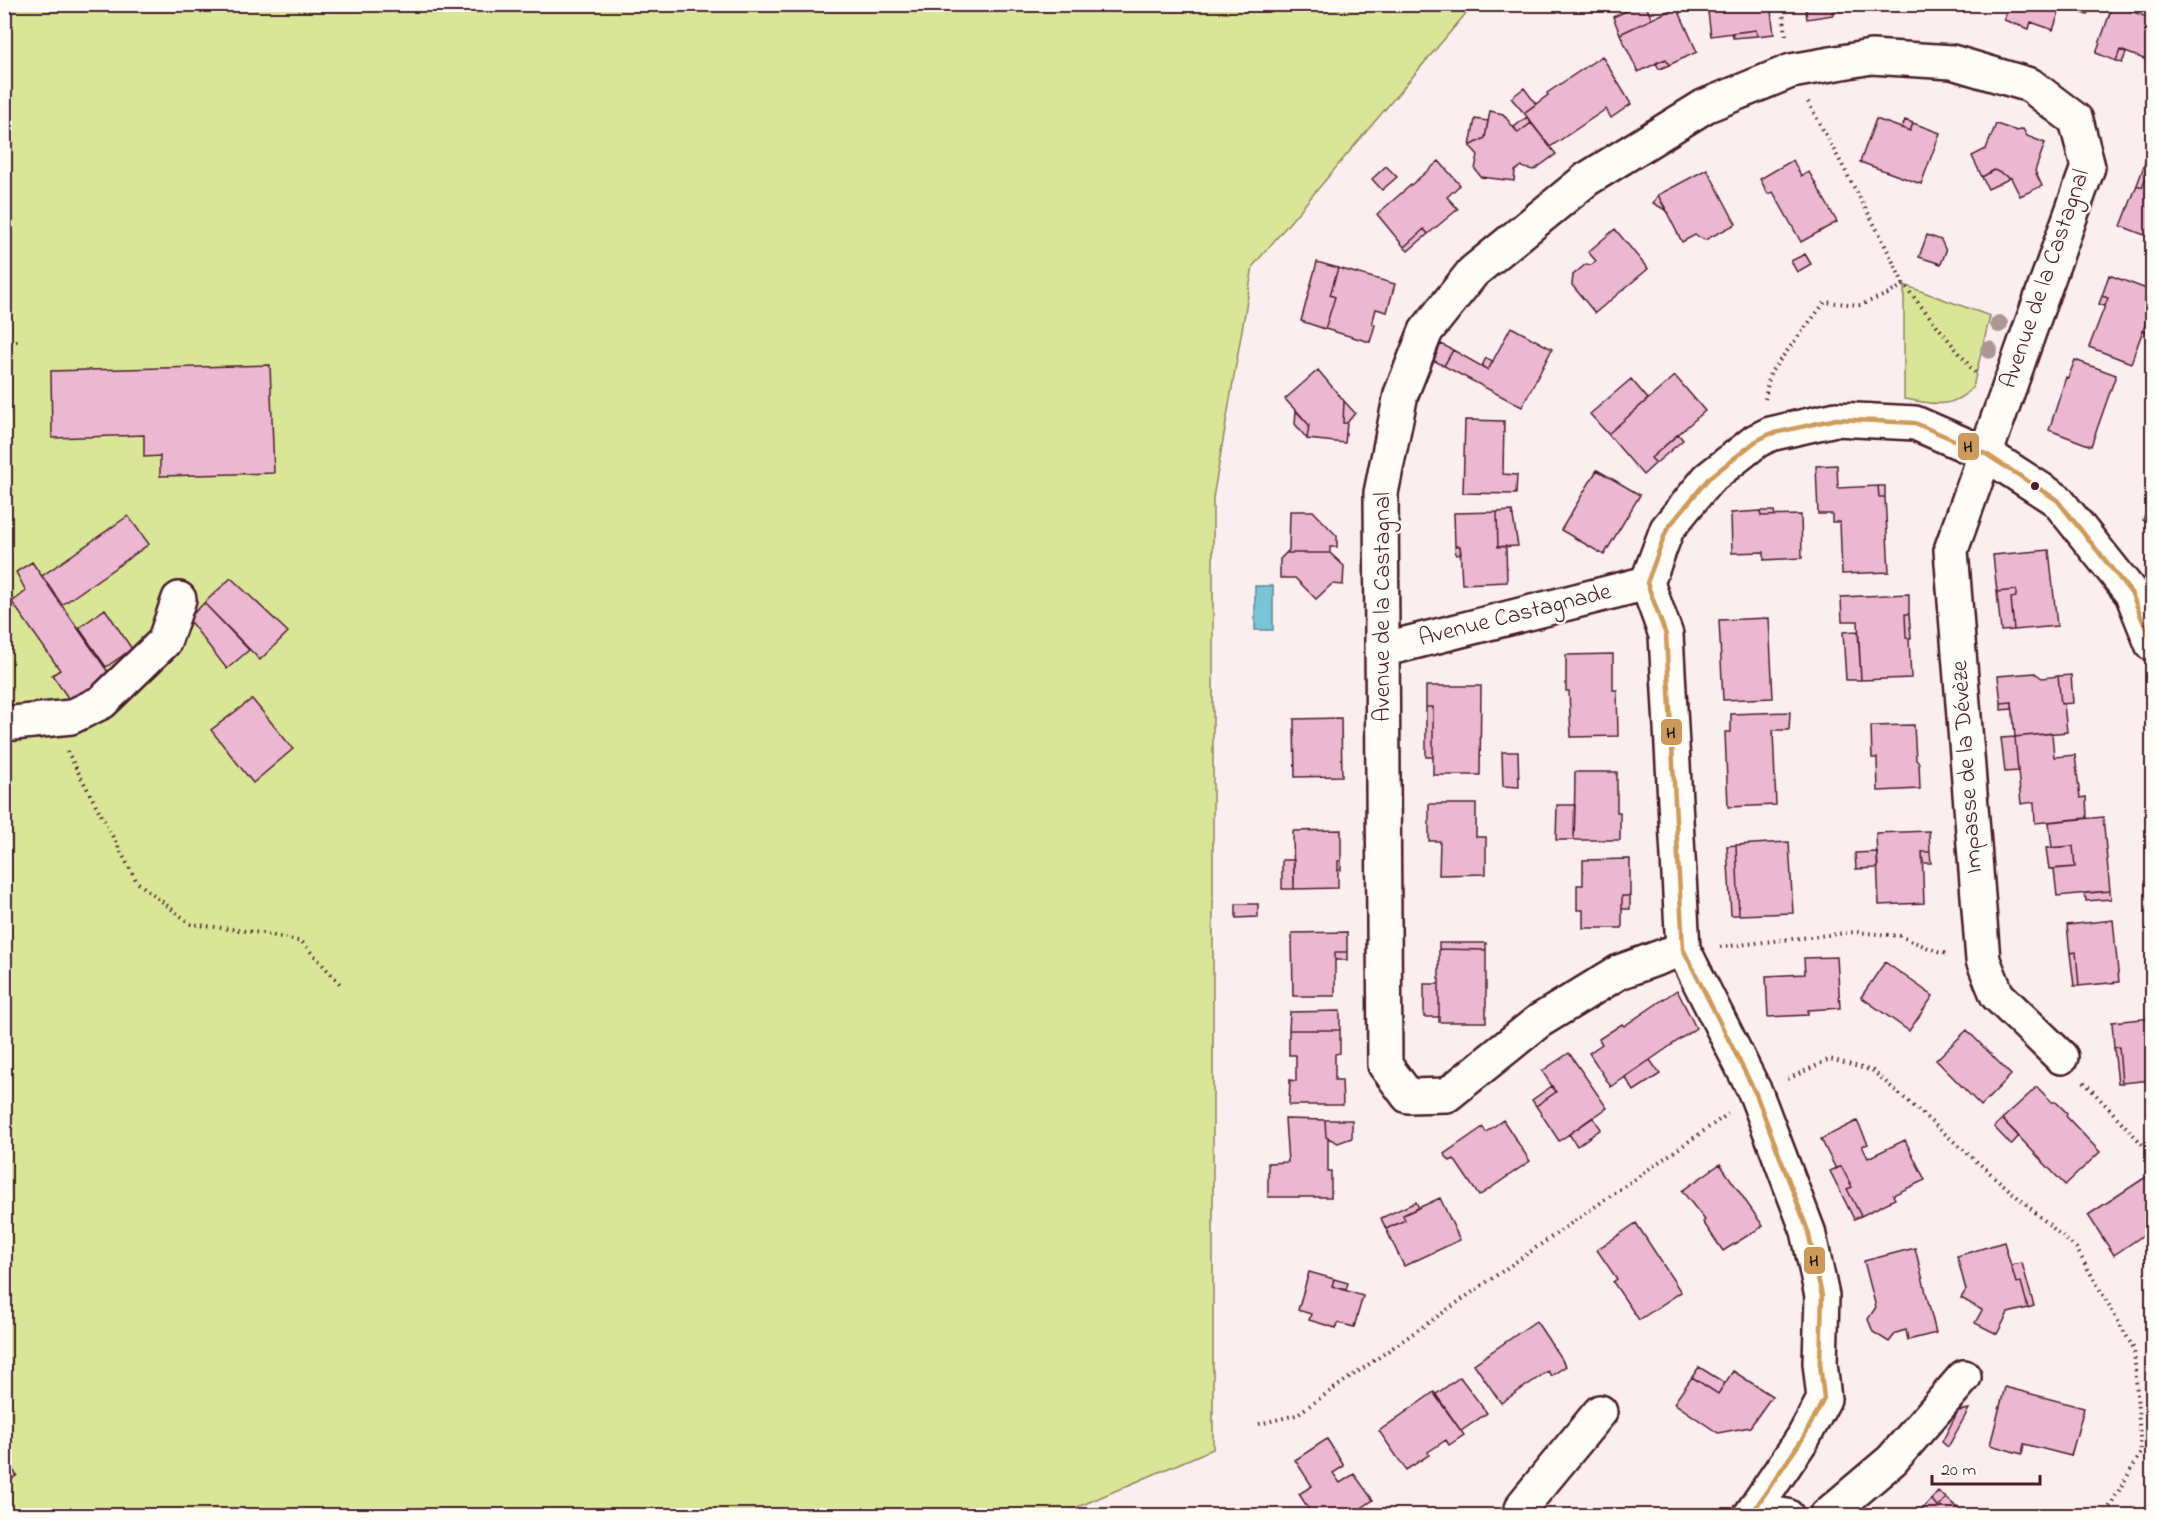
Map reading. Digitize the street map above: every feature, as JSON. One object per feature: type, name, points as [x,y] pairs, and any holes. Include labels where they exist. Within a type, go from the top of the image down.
[{"type":"street","name":"Avenue de la Castagnal","points":[[1683,949],[1619,972],[1539,1021],[1447,1095],[1408,1095],[1385,1065],[1382,493],[1401,394],[1426,331],[1473,272],[1587,179],[1705,106],[1791,71],[1871,57],[1952,62],[2030,85],[2076,120],[2088,167],[1986,454]]},
{"type":"street","points":[[1752,1513],[1803,1438],[1824,1399],[1820,1363],[1822,1296],[1808,1231],[1756,1094],[1683,949],[1666,635],[1647,583],[1667,529],[1708,479],[1756,441],[1770,434],[1836,419],[1915,423],[1986,454],[2057,500],[2132,594],[2152,644]]},
{"type":"street","name":"Impasse de la Dévèze","points":[[1986,454],[1952,550],[1983,960],[1998,995],[2061,1058]]},
{"type":"street","name":"Avenue Castagnade","points":[[1382,650],[1647,583]]},
{"type":"street","points":[[4,724],[71,717],[102,702],[164,642],[179,598]]},
{"type":"street","points":[[1826,1515],[1892,1460],[1964,1377]]},
{"type":"street","points":[[1518,1515],[1524,1504],[1600,1412]]},
{"type":"street","points":[[1752,1513],[1787,1515]]},
{"type":"path","points":[[1782,4],[1791,71],[1880,235],[1904,285],[1978,377]]},
{"type":"path","points":[[1756,441],[1770,373],[1826,302],[1860,305],[1904,285]]},
{"type":"path","points":[[4,341],[21,341]]},
{"type":"path","points":[[48,720],[136,882],[191,924],[262,933],[302,942],[341,985]]},
{"type":"path","points":[[1683,949],[1726,947],[1855,932],[1900,936],[1938,952],[1983,960]]},
{"type":"path","points":[[2061,1058],[2143,1145],[2152,1148]]},
{"type":"green space","points":[[5,5],[1473,5],[1253,266],[1213,498],[1213,1449],[1059,1515],[5,1516]]},
{"type":"green space","points":[[1904,285],[1990,316],[1973,387],[1957,400],[1941,404],[1904,399]]},
{"type":"water","points":[[1255,586],[1273,586],[1273,630],[1255,630]]},
{"type":"building","points":[[1645,4],[1652,19],[1620,34],[1613,17]]},
{"type":"building","points":[[1707,4],[1770,4],[1774,34],[1757,36],[1756,30],[1711,36]]},
{"type":"building","points":[[1805,4],[1868,4],[1868,6],[1807,19]]},
{"type":"building","points":[[2009,4],[2074,4],[2072,11],[2061,7],[2053,30],[2031,22],[2029,29],[2004,20]]},
{"type":"building","points":[[2074,4],[2091,4],[2087,15],[2072,9]]},
{"type":"building","points":[[2113,4],[2152,19],[2152,62],[2120,50],[2116,61],[2096,53]]},
{"type":"building","points":[[1677,7],[1697,52],[1669,65],[1666,59],[1638,72],[1620,34]]},
{"type":"building","points":[[1756,30],[1757,36],[1733,38],[1732,33]]},
{"type":"building","points":[[2120,50],[2126,53],[2122,63],[2116,61]]},
{"type":"building","points":[[1602,56],[1631,104],[1611,118],[1606,109],[1550,147],[1524,113],[1548,95],[1547,93]]},
{"type":"building","points":[[1666,59],[1669,65],[1659,69],[1656,63]]},
{"type":"building","points":[[1524,88],[1536,104],[1524,113],[1511,98]]},
{"type":"building","points":[[1490,111],[1503,114],[1518,133],[1531,123],[1556,154],[1534,170],[1522,166],[1515,171],[1514,181],[1481,177],[1475,169],[1478,155],[1470,146],[1485,138]]},
{"type":"building","points":[[1527,117],[1531,123],[1518,133],[1514,127]]},
{"type":"building","points":[[1475,119],[1488,121],[1485,138],[1470,146]]},
{"type":"building","points":[[1876,119],[1910,131],[1913,123],[1940,133],[1921,184],[1860,162]]},
{"type":"building","points":[[1905,120],[1913,123],[1910,131],[1902,128]]},
{"type":"building","points":[[1996,124],[2017,131],[2023,129],[2027,136],[2045,143],[2035,171],[2042,186],[2020,196],[2011,178],[1994,170],[1982,177],[1972,156],[1986,149]]},
{"type":"building","points":[[1793,160],[1801,176],[1809,172],[1837,222],[1801,242],[1773,192],[1768,194],[1760,179]]},
{"type":"building","points":[[1439,161],[1460,185],[1447,197],[1458,209],[1428,234],[1424,229],[1404,247],[1377,214]]},
{"type":"building","points":[[2145,163],[2151,165],[2142,187],[2137,185]]},
{"type":"building","points":[[2151,165],[2152,238],[2121,226],[2137,185],[2142,187]]},
{"type":"building","points":[[1386,166],[1397,177],[1382,190],[1372,179]]},
{"type":"building","points":[[1707,169],[1736,224],[1705,240],[1695,235],[1682,242],[1658,195]]},
{"type":"building","points":[[1994,170],[2011,178],[1988,189],[1982,177]]},
{"type":"building","points":[[1658,195],[1667,211],[1653,203]]},
{"type":"building","points":[[1424,229],[1428,234],[1408,251],[1404,247]]},
{"type":"building","points":[[1615,229],[1648,269],[1595,313],[1572,285],[1573,275],[1586,264],[1591,265],[1596,261],[1588,252]]},
{"type":"building","points":[[1927,235],[1941,240],[1946,251],[1941,264],[1919,257]]},
{"type":"building","points":[[1805,254],[1811,264],[1797,272],[1791,261]]},
{"type":"building","points":[[1317,262],[1338,268],[1330,295],[1335,297],[1325,329],[1301,321]]},
{"type":"building","points":[[1338,268],[1395,284],[1387,312],[1376,309],[1372,324],[1375,325],[1370,342],[1325,329],[1335,297],[1330,295]]},
{"type":"building","points":[[2109,275],[2152,291],[2152,306],[2131,363],[2089,347],[2108,298],[2102,296]]},
{"type":"building","points":[[2102,296],[2108,298],[2105,306],[2099,304]]},
{"type":"building","points":[[2152,306],[2152,324],[2149,333],[2143,331]]},
{"type":"building","points":[[1511,327],[1552,349],[1522,407],[1444,366],[1453,350],[1488,370]]},
{"type":"building","points":[[1441,344],[1453,350],[1444,366],[1433,360]]},
{"type":"building","points":[[1486,358],[1493,361],[1488,370],[1482,366]]},
{"type":"building","points":[[2075,360],[2116,375],[2091,446],[2049,430],[2066,377],[2068,378]]},
{"type":"building","points":[[270,365],[274,473],[160,476],[160,456],[144,457],[144,435],[52,438],[51,371]]},
{"type":"building","points":[[1318,370],[1344,401],[1343,423],[1347,423],[1345,443],[1307,439],[1309,425],[1285,399]]},
{"type":"building","points":[[1675,376],[1705,411],[1651,458],[1656,463],[1643,475],[1608,434]]},
{"type":"building","points":[[1631,379],[1648,399],[1608,434],[1590,414]]},
{"type":"building","points":[[1344,401],[1355,413],[1347,423],[1343,423]]},
{"type":"building","points":[[1296,410],[1309,425],[1307,439],[1295,424]]},
{"type":"building","points":[[1465,420],[1504,421],[1503,474],[1517,475],[1516,494],[1463,493]]},
{"type":"building","points":[[1678,434],[1683,440],[1656,463],[1651,458]]},
{"type":"building","points":[[1837,465],[1838,488],[1878,486],[1879,497],[1885,497],[1889,572],[1842,574],[1840,522],[1832,522],[1832,514],[1818,514],[1816,466]]},
{"type":"building","points":[[1597,470],[1640,495],[1604,555],[1561,530]]},
{"type":"building","points":[[1878,486],[1885,486],[1885,497],[1879,497]]},
{"type":"building","points":[[1290,511],[1313,511],[1337,536],[1337,547],[1330,547],[1330,553],[1286,553],[1289,550]]},
{"type":"building","points":[[1512,511],[1518,546],[1498,547],[1497,512]]},
{"type":"building","points":[[1760,511],[1774,511],[1775,516],[1761,516]]},
{"type":"building","points":[[1760,511],[1761,516],[1801,515],[1802,558],[1764,560],[1764,552],[1732,553],[1731,513]]},
{"type":"building","points":[[1497,512],[1498,547],[1506,546],[1507,582],[1462,584],[1460,546],[1455,546],[1454,513]]},
{"type":"building","points":[[2146,513],[2152,516],[2152,524],[2143,520]]},
{"type":"building","points":[[128,516],[149,544],[62,605],[42,576]]},
{"type":"building","points":[[1455,546],[1460,546],[1461,554],[1456,555]]},
{"type":"building","points":[[2049,550],[2057,626],[2014,630],[2011,598],[2016,597],[2016,590],[1997,592],[1993,555]]},
{"type":"building","points":[[1286,553],[1330,553],[1344,566],[1343,585],[1332,584],[1316,599],[1295,578],[1280,578],[1280,559]]},
{"type":"building","points":[[32,562],[110,675],[71,702],[52,675],[60,670],[12,602],[26,591],[16,572]]},
{"type":"building","points":[[231,578],[288,632],[260,660],[204,603]]},
{"type":"building","points":[[2016,590],[2016,597],[2011,598],[2014,630],[2001,631],[1997,592]]},
{"type":"building","points":[[1909,594],[1909,614],[1905,614],[1911,678],[1861,680],[1858,621],[1842,621],[1841,597]]},
{"type":"building","points":[[204,603],[249,650],[227,669],[188,619]]},
{"type":"building","points":[[105,609],[132,649],[106,667],[79,628]]},
{"type":"building","points":[[1905,614],[1909,614],[1911,638],[1906,638]]},
{"type":"building","points":[[1769,618],[1773,698],[1723,700],[1719,620]]},
{"type":"building","points":[[1858,631],[1861,680],[1846,680],[1843,632]]},
{"type":"building","points":[[1613,654],[1613,690],[1617,690],[1618,736],[1571,737],[1569,691],[1566,691],[1566,655]]},
{"type":"building","points":[[2035,673],[2042,678],[2058,676],[2067,732],[2015,737],[2012,702],[2001,703],[1998,676]]},
{"type":"building","points":[[2071,675],[2073,703],[2061,704],[2058,676]]},
{"type":"building","points":[[1426,686],[1481,686],[1480,775],[1433,775],[1433,707],[1426,707]]},
{"type":"building","points":[[252,699],[293,749],[253,783],[211,730]]},
{"type":"building","points":[[2012,702],[2012,709],[2001,710],[2001,703]]},
{"type":"building","points":[[1426,707],[1433,707],[1433,757],[1426,757]]},
{"type":"building","points":[[1790,712],[1789,730],[1773,730],[1776,805],[1728,807],[1725,732],[1731,732],[1731,714]]},
{"type":"building","points":[[1341,718],[1342,776],[1295,777],[1294,719]]},
{"type":"building","points":[[1914,725],[1920,789],[1878,791],[1877,758],[1872,758],[1871,726]]},
{"type":"building","points":[[2052,733],[2054,757],[2075,755],[2080,798],[2086,797],[2087,818],[2035,823],[2034,802],[2021,804],[2015,737]]},
{"type":"building","points":[[2015,737],[2018,771],[2005,772],[2001,738]]},
{"type":"building","points":[[1502,752],[1518,752],[1519,787],[1503,786]]},
{"type":"building","points":[[1575,772],[1617,772],[1620,840],[1574,840]]},
{"type":"building","points":[[1429,804],[1476,804],[1476,837],[1486,837],[1486,874],[1439,875],[1440,841],[1429,841]]},
{"type":"building","points":[[1557,805],[1575,805],[1574,840],[1556,840]]},
{"type":"building","points":[[2103,817],[2110,891],[2057,896],[2054,869],[2075,867],[2073,846],[2052,848],[2049,822]]},
{"type":"building","points":[[1341,830],[1338,888],[1294,889],[1293,831]]},
{"type":"building","points":[[1929,831],[1930,852],[1922,852],[1924,903],[1879,905],[1876,833]]},
{"type":"building","points":[[1789,842],[1793,913],[1739,915],[1736,845]]},
{"type":"building","points":[[1736,845],[1739,915],[1731,915],[1727,846]]},
{"type":"building","points":[[2073,846],[2075,867],[2049,869],[2046,848]]},
{"type":"building","points":[[1877,852],[1878,868],[1856,869],[1855,853]]},
{"type":"building","points":[[1922,852],[1930,852],[1931,863],[1923,863]]},
{"type":"building","points":[[1630,859],[1630,896],[1622,896],[1622,928],[1583,928],[1583,910],[1577,910],[1577,885],[1583,885],[1583,860]]},
{"type":"building","points":[[1282,860],[1294,860],[1294,889],[1282,889]]},
{"type":"building","points":[[1338,861],[1341,861],[1341,870],[1338,870]]},
{"type":"building","points":[[2110,891],[2111,899],[2086,901],[2085,893]]},
{"type":"building","points":[[1622,896],[1630,896],[1630,909],[1622,909]]},
{"type":"building","points":[[1236,904],[1258,904],[1258,917],[1236,918]]},
{"type":"building","points":[[2113,920],[2119,982],[2079,986],[2076,952],[2070,953],[2067,925]]},
{"type":"building","points":[[1347,932],[1347,952],[1335,952],[1335,996],[1293,996],[1292,933]]},
{"type":"building","points":[[1439,943],[1486,943],[1486,950],[1439,949]]},
{"type":"building","points":[[1439,949],[1486,950],[1486,1022],[1439,1022]]},
{"type":"building","points":[[1335,952],[1347,952],[1347,960],[1335,960]]},
{"type":"building","points":[[2076,952],[2079,986],[2074,986],[2070,953]]},
{"type":"building","points":[[1837,957],[1840,1008],[1808,1010],[1808,1015],[1768,1017],[1766,976],[1805,974],[1804,958]]},
{"type":"building","points":[[1885,962],[1933,996],[1909,1031],[1861,997]]},
{"type":"building","points":[[1424,984],[1439,984],[1439,1017],[1424,1017]]},
{"type":"building","points":[[1677,990],[1696,1028],[1611,1087],[1589,1053],[1602,1044],[1599,1039],[1622,1024],[1624,1026]]},
{"type":"building","points":[[1340,1011],[1340,1030],[1289,1030],[1290,1012]]},
{"type":"building","points":[[2152,1018],[2152,1080],[2122,1083],[2119,1047],[2114,1048],[2112,1022]]},
{"type":"building","points":[[1289,1030],[1340,1030],[1340,1053],[1335,1054],[1335,1080],[1342,1080],[1343,1105],[1289,1105],[1290,1080],[1296,1081],[1296,1055],[1289,1055]]},
{"type":"building","points":[[1967,1030],[2011,1075],[1981,1106],[1936,1060]]},
{"type":"building","points":[[2119,1047],[2122,1083],[2118,1083],[2114,1048]]},
{"type":"building","points":[[1569,1053],[1607,1108],[1559,1141],[1536,1106],[1556,1092],[1542,1071]]},
{"type":"building","points":[[1650,1060],[1660,1074],[1634,1091],[1625,1077]]},
{"type":"building","points":[[1552,1086],[1556,1092],[1536,1106],[1532,1100]]},
{"type":"building","points":[[2037,1087],[2067,1113],[2066,1116],[2100,1152],[2065,1185],[2002,1119]]},
{"type":"building","points":[[1593,1117],[1601,1129],[1577,1146],[1569,1134]]},
{"type":"building","points":[[1285,1119],[1325,1120],[1326,1137],[1328,1138],[1328,1171],[1331,1171],[1331,1197],[1268,1197],[1268,1163],[1288,1162]]},
{"type":"building","points":[[2002,1119],[2019,1136],[2011,1145],[1994,1127]]},
{"type":"building","points":[[1325,1120],[1352,1120],[1352,1138],[1338,1143],[1326,1137]]},
{"type":"building","points":[[1503,1120],[1530,1161],[1479,1196],[1454,1159],[1450,1161],[1444,1154],[1483,1127],[1486,1132]]},
{"type":"building","points":[[1857,1121],[1868,1144],[1862,1146],[1868,1158],[1905,1140],[1925,1180],[1893,1195],[1895,1199],[1861,1216],[1847,1189],[1852,1187],[1841,1166],[1836,1169],[1821,1139]]},
{"type":"building","points":[[1720,1164],[1763,1226],[1723,1251],[1703,1222],[1705,1220],[1682,1191]]},
{"type":"building","points":[[1841,1166],[1852,1187],[1847,1189],[1861,1216],[1854,1219],[1830,1171]]},
{"type":"building","points":[[2152,1173],[2152,1222],[2145,1227],[2148,1232],[2114,1255],[2088,1215]]},
{"type":"building","points":[[1440,1198],[1460,1240],[1404,1266],[1386,1229],[1405,1220],[1403,1215]]},
{"type":"building","points":[[1416,1202],[1419,1208],[1403,1215],[1405,1220],[1386,1229],[1381,1218]]},
{"type":"building","points":[[2152,1222],[2152,1239],[2145,1227]]},
{"type":"building","points":[[1636,1223],[1681,1292],[1639,1320],[1613,1282],[1617,1279],[1597,1250]]},
{"type":"building","points":[[2004,1242],[2016,1283],[2021,1282],[2028,1308],[2008,1313],[1997,1334],[1975,1323],[1982,1310],[1961,1298],[1966,1290],[1957,1256]]},
{"type":"building","points":[[1915,1248],[1936,1333],[1908,1340],[1906,1330],[1896,1333],[1889,1342],[1873,1332],[1868,1319],[1876,1307],[1864,1261]]},
{"type":"building","points":[[2022,1263],[2034,1306],[2028,1308],[2021,1282],[2016,1283],[2011,1265]]},
{"type":"building","points":[[1309,1272],[1334,1279],[1332,1286],[1363,1296],[1354,1327],[1338,1323],[1336,1328],[1309,1320],[1311,1314],[1298,1310]]},
{"type":"building","points":[[1334,1279],[1348,1283],[1346,1290],[1332,1286]]},
{"type":"building","points":[[1536,1321],[1566,1366],[1551,1376],[1548,1371],[1501,1403],[1474,1364]]},
{"type":"building","points":[[1699,1367],[1725,1383],[1718,1394],[1692,1377]]},
{"type":"building","points":[[1733,1371],[1772,1396],[1750,1427],[1718,1433],[1674,1403],[1692,1377],[1718,1394]]},
{"type":"building","points":[[1460,1377],[1487,1413],[1461,1431],[1435,1395]]},
{"type":"building","points":[[2005,1387],[2084,1408],[2071,1456],[2024,1444],[2022,1454],[1990,1445]]},
{"type":"building","points":[[1434,1392],[1464,1435],[1449,1445],[1446,1440],[1406,1470],[1379,1431]]},
{"type":"building","points":[[1969,1409],[1948,1447],[1942,1442],[1958,1411]]},
{"type":"building","points":[[1327,1439],[1344,1466],[1333,1473],[1340,1483],[1354,1474],[1373,1500],[1350,1516],[1313,1516],[1299,1494],[1312,1486],[1295,1460]]},
{"type":"building","points":[[4,1460],[17,1475],[4,1486]]},
{"type":"building","points":[[1938,1491],[1946,1498],[1938,1507],[1931,1499]]},
{"type":"building","points":[[1946,1498],[1964,1513],[1964,1516],[1917,1516],[1931,1499],[1938,1507]]},
{"type":"building","points":[[1452,1509],[1456,1516],[1442,1516]]},
{"type":"transit line","name":"H","points":[[1750,1516],[1803,1438],[1824,1399],[1820,1363],[1822,1296],[1808,1231],[1756,1094],[1683,949],[1666,635],[1647,583],[1667,529],[1708,479],[1756,441],[1770,434],[1836,419],[1915,423],[1986,454],[2057,500],[2132,594],[2152,644]]}]
